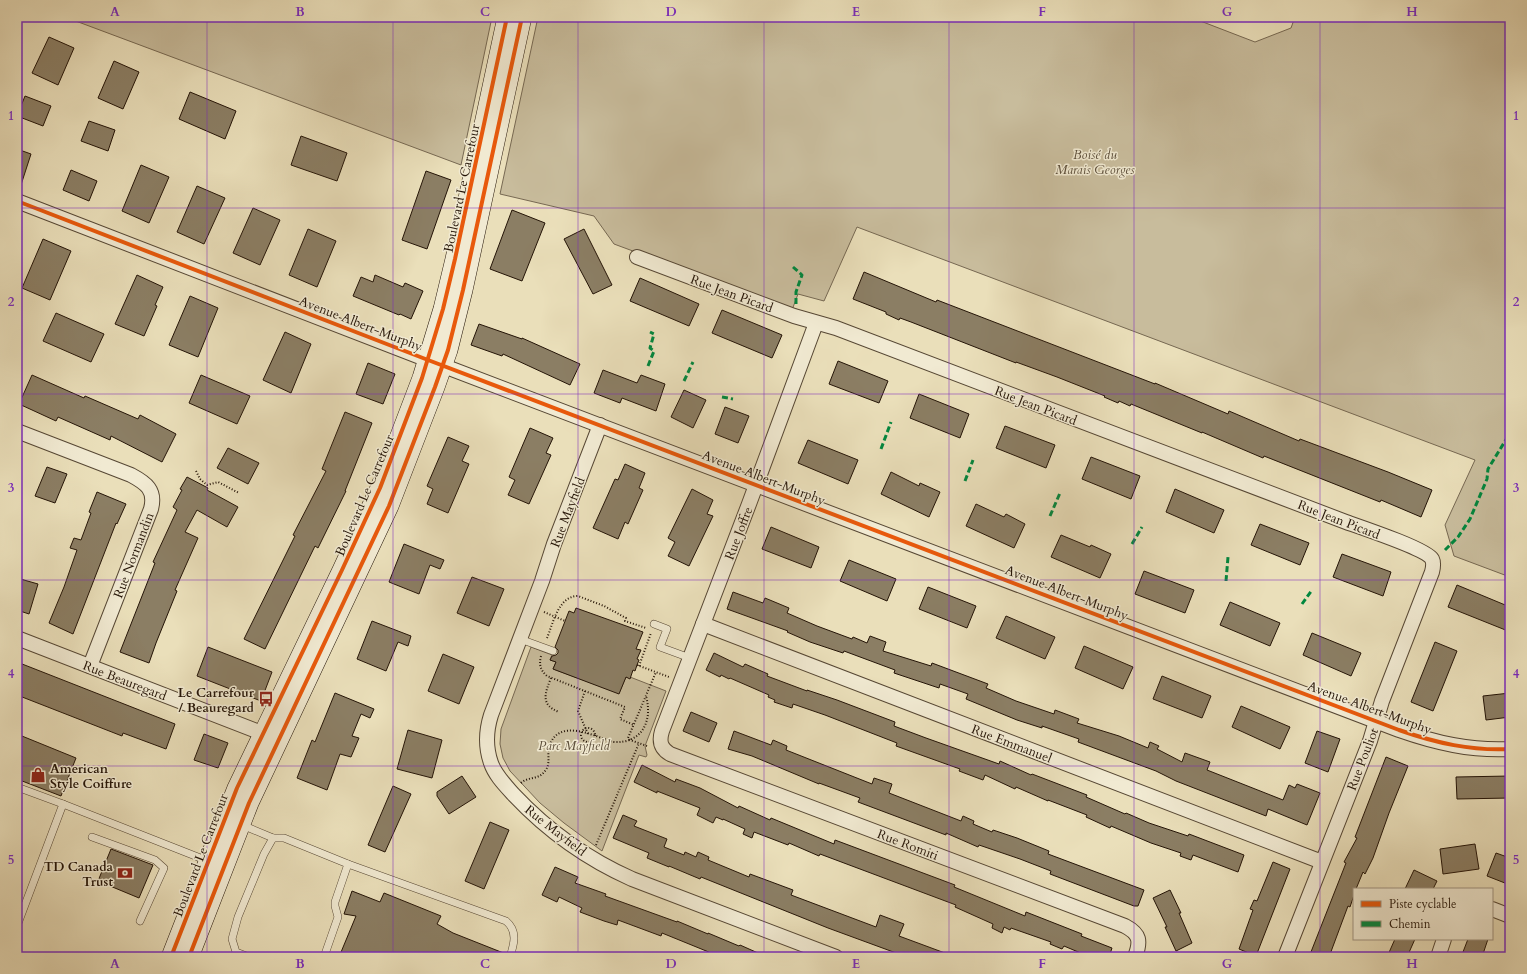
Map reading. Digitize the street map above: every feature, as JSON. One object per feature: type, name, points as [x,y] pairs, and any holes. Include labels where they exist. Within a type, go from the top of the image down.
[{"type":"street","name":"Boulevard Le Carrefour","points":[[435,363],[455,259],[507,17]]},
{"type":"street","name":"Boulevard Le Carrefour","points":[[189,957],[216,864],[232,821],[271,736],[342,570],[435,363],[452,336],[522,17]]},
{"type":"street","name":"Avenue Albert-Murphy","points":[[17,201],[435,363],[1409,734],[1454,746],[1510,749]]},
{"type":"street","name":"Rue Jean Picard","points":[[637,257],[792,315],[844,331],[1346,522],[1416,550],[1432,559]]},
{"type":"street","name":"Rue Joffre","points":[[653,745],[662,731],[816,323]]},
{"type":"street","name":"Rue Mayfield","points":[[600,425],[491,715],[486,740],[489,756],[495,772],[531,813],[563,839],[602,864],[621,874],[836,957]]},
{"type":"street","name":"Rue Normandin","points":[[17,431],[137,478],[146,485],[153,497],[151,509],[90,666]]},
{"type":"street","name":"Rue Pouliot","points":[[1284,957],[1367,748],[1382,701],[1432,572],[1432,559]]},
{"type":"street","name":"Rue Emmanuel","points":[[703,624],[1322,862]]},
{"type":"street","name":"Rue Beauregard","points":[[17,638],[271,736]]},
{"type":"street","name":"Rue Romiti","points":[[653,745],[670,754],[1125,926],[1138,937],[1139,944],[1135,957]]},
{"type":"street","name":"Boulevard Le Carrefour","points":[[171,957],[216,864]]},
{"type":"street","points":[[1493,909],[1510,916]]},
{"type":"street","points":[[1438,957],[1444,940]]},
{"type":"lane","points":[[654,624],[667,629],[660,646],[690,658]]},
{"type":"lane","points":[[520,638],[554,651]]},
{"type":"lane","points":[[17,787],[216,864]]},
{"type":"lane","points":[[17,926],[63,804]]},
{"type":"lane","points":[[232,821],[273,838],[284,838],[348,864],[506,921],[511,926],[514,935],[514,942],[510,957]]},
{"type":"lane","points":[[92,837],[155,860],[164,868],[140,921]]},
{"type":"lane","points":[[248,957],[236,952],[232,938],[238,917],[264,854],[273,838]]},
{"type":"lane","points":[[324,957],[338,917],[335,902],[348,864]]},
{"type":"path","points":[[196,471],[200,479],[207,485],[218,482],[239,493]]},
{"type":"path","points":[[546,643],[563,603],[570,598],[578,596],[604,606],[626,618],[625,621],[652,631],[638,665],[672,678]]},
{"type":"path","points":[[542,612],[565,620]]},
{"type":"path","points":[[543,651],[540,666],[544,673],[551,678],[568,685],[625,706],[620,719],[634,725]]},
{"type":"path","points":[[630,740],[628,738],[656,672]]},
{"type":"path","points":[[551,678],[545,692],[546,701],[550,707],[559,712]]},
{"type":"path","points":[[585,691],[578,711],[588,734]]},
{"type":"path","points":[[630,740],[642,730],[648,719],[649,708],[646,696]]},
{"type":"path","points":[[581,732],[586,728],[590,728],[593,730],[595,736]]},
{"type":"path","points":[[520,784],[526,779],[538,777],[544,773],[548,764],[550,746],[554,736],[570,730],[613,742],[630,740],[653,745]]},
{"type":"path","points":[[581,732],[581,738],[585,742],[592,741],[595,736]]},
{"type":"path","points":[[594,848],[600,840],[639,743]]},
{"type":"green space","points":[[65,17],[492,17],[461,165]]},
{"type":"green space","name":"Boisé du Marais Georges","points":[[538,17],[1190,17],[1255,42],[1291,28],[1295,17],[1510,17],[1510,577],[1454,556],[1445,525],[1475,460],[857,227],[824,301],[798,294],[792,310],[614,244],[594,216],[500,194]]},
{"type":"green space","name":"Parc Mayfield","points":[[531,647],[552,655],[550,660],[556,662],[553,669],[619,693],[626,677],[630,677],[666,691],[645,746],[647,755],[646,757],[639,755],[602,851],[540,803],[510,771],[503,758],[500,744],[501,729]]},
{"type":"building","points":[[49,37],[74,48],[58,85],[32,73]]},
{"type":"building","points":[[114,61],[139,72],[123,109],[98,98]]},
{"type":"building","points":[[190,92],[236,111],[225,139],[179,119]]},
{"type":"building","points":[[25,96],[51,106],[43,126],[17,116]]},
{"type":"building","points":[[89,121],[115,130],[108,151],[81,141]]},
{"type":"building","points":[[301,136],[347,153],[337,181],[291,165]]},
{"type":"building","points":[[17,149],[31,154],[19,191],[17,191]]},
{"type":"building","points":[[141,165],[169,177],[149,223],[122,211]]},
{"type":"building","points":[[71,170],[97,181],[89,201],[63,190]]},
{"type":"building","points":[[426,171],[451,180],[427,249],[402,240]]},
{"type":"building","points":[[197,186],[225,198],[204,244],[177,232]]},
{"type":"building","points":[[253,208],[280,220],[260,265],[233,253]]},
{"type":"building","points":[[512,210],[545,223],[522,281],[490,269]]},
{"type":"building","points":[[308,229],[336,241],[317,287],[289,275]]},
{"type":"building","points":[[584,229],[612,285],[593,294],[564,239]]},
{"type":"building","points":[[43,239],[71,251],[50,300],[22,288]]},
{"type":"building","points":[[864,272],[936,302],[937,300],[1155,383],[1228,414],[1229,411],[1299,441],[1300,439],[1432,490],[1421,517],[1381,500],[1380,502],[1264,456],[1263,458],[1131,404],[1130,406],[1119,401],[1118,403],[1104,397],[1105,396],[1057,377],[1016,363],[900,318],[899,320],[886,314],[886,312],[853,299]]},
{"type":"building","points":[[137,275],[163,287],[155,305],[157,306],[144,336],[115,324]]},
{"type":"building","points":[[375,275],[403,287],[405,283],[423,291],[411,319],[353,296],[361,277],[373,282]]},
{"type":"building","points":[[640,278],[699,304],[689,326],[630,301]]},
{"type":"building","points":[[190,296],[218,308],[198,357],[169,345]]},
{"type":"building","points":[[722,310],[782,335],[772,358],[712,333]]},
{"type":"building","points":[[56,313],[104,334],[91,362],[43,341]]},
{"type":"building","points":[[479,324],[522,338],[580,364],[570,385],[503,354],[502,356],[471,345]]},
{"type":"building","points":[[285,332],[311,344],[291,393],[263,380]]},
{"type":"building","points":[[838,361],[888,381],[879,403],[829,384]]},
{"type":"building","points":[[368,363],[395,374],[383,404],[356,394]]},
{"type":"building","points":[[603,370],[637,383],[641,375],[665,384],[656,411],[622,398],[620,403],[594,393]]},
{"type":"building","points":[[32,375],[84,398],[85,396],[138,419],[140,415],[176,434],[162,462],[111,436],[110,440],[58,417],[56,421],[19,404]]},
{"type":"building","points":[[201,375],[250,396],[237,424],[189,403]]},
{"type":"building","points":[[684,390],[706,400],[693,428],[671,417]]},
{"type":"building","points":[[919,394],[969,414],[960,438],[910,418]]},
{"type":"building","points":[[725,407],[749,416],[738,443],[715,434]]},
{"type":"building","points":[[345,412],[372,423],[346,491],[318,548],[315,546],[265,649],[244,639],[295,536],[293,535],[326,471],[322,469]]},
{"type":"building","points":[[1005,426],[1055,445],[1046,468],[996,448]]},
{"type":"building","points":[[530,428],[553,438],[546,453],[551,455],[529,504],[508,495],[515,480],[509,477]]},
{"type":"building","points":[[448,437],[469,446],[462,461],[469,464],[448,513],[427,504],[433,489],[427,486]]},
{"type":"building","points":[[808,440],[858,460],[848,484],[798,463]]},
{"type":"building","points":[[228,448],[259,463],[248,484],[217,468]]},
{"type":"building","points":[[1091,457],[1140,476],[1131,499],[1082,479]]},
{"type":"building","points":[[625,464],[645,473],[639,488],[643,490],[628,524],[625,522],[618,539],[593,528],[615,479],[618,480]]},
{"type":"building","points":[[47,467],[67,474],[55,503],[35,496]]},
{"type":"building","points":[[891,472],[919,486],[920,483],[940,492],[929,517],[881,494]]},
{"type":"building","points":[[187,477],[238,507],[227,527],[197,510],[185,532],[198,538],[175,590],[177,591],[149,663],[120,652],[155,563],[153,562],[177,510],[173,507],[182,490],[180,489]]},
{"type":"building","points":[[692,489],[713,500],[707,514],[713,516],[689,566],[668,556],[675,542],[668,538]]},
{"type":"building","points":[[1175,489],[1224,510],[1214,533],[1166,512]]},
{"type":"building","points":[[97,492],[126,504],[117,524],[116,523],[73,634],[49,623],[77,550],[70,548],[74,538],[81,540],[91,513],[89,512]]},
{"type":"building","points":[[976,504],[1004,517],[1006,514],[1025,524],[1014,548],[966,526]]},
{"type":"building","points":[[1260,524],[1309,543],[1300,565],[1251,545]]},
{"type":"building","points":[[771,527],[819,547],[811,568],[762,549]]},
{"type":"building","points":[[1061,535],[1090,547],[1091,545],[1111,554],[1100,578],[1051,557]]},
{"type":"building","points":[[404,544],[444,560],[440,569],[430,565],[419,594],[389,582]]},
{"type":"building","points":[[1342,554],[1391,572],[1383,596],[1333,577]]},
{"type":"building","points":[[849,560],[896,579],[887,601],[840,581]]},
{"type":"building","points":[[1144,571],[1194,590],[1185,613],[1135,594]]},
{"type":"building","points":[[472,577],[504,589],[489,626],[457,613]]},
{"type":"building","points":[[17,578],[38,584],[29,614],[17,610]]},
{"type":"building","points":[[1457,585],[1510,607],[1510,626],[1508,631],[1448,607]]},
{"type":"building","points":[[928,587],[976,606],[967,628],[919,609]]},
{"type":"building","points":[[733,592],[763,603],[765,598],[789,608],[787,613],[852,639],[853,637],[867,643],[870,636],[886,642],[883,651],[931,666],[932,663],[988,684],[986,688],[1016,701],[1054,714],[1055,710],[1079,719],[1077,723],[1119,736],[1148,748],[1150,742],[1159,746],[1157,749],[1182,762],[1185,753],[1210,762],[1207,770],[1283,800],[1289,785],[1295,788],[1297,784],[1320,793],[1307,825],[1268,809],[1266,816],[1176,781],[1156,771],[1078,742],[1079,739],[1042,726],[1042,728],[1017,720],[966,699],[968,694],[940,684],[939,688],[894,673],[895,670],[844,651],[843,653],[810,642],[787,632],[788,631],[727,609]]},
{"type":"building","points":[[1230,602],[1280,623],[1270,646],[1220,625]]},
{"type":"building","points":[[576,608],[643,632],[636,649],[641,650],[637,659],[639,660],[635,671],[633,670],[630,679],[626,677],[619,694],[553,669],[556,662],[550,660],[552,656],[558,653],[558,650],[555,647],[569,611],[574,613]]},
{"type":"building","points":[[1006,616],[1055,637],[1045,659],[996,638]]},
{"type":"building","points":[[372,621],[411,636],[408,646],[398,642],[386,671],[357,659]]},
{"type":"building","points":[[1312,633],[1361,653],[1351,676],[1303,655]]},
{"type":"building","points":[[1435,642],[1457,651],[1433,711],[1411,702]]},
{"type":"building","points":[[1084,646],[1133,667],[1123,689],[1075,668]]},
{"type":"building","points":[[208,647],[272,672],[261,701],[197,676]]},
{"type":"building","points":[[714,653],[743,667],[745,664],[768,674],[767,676],[895,722],[894,726],[999,764],[1000,761],[1031,775],[1032,774],[1087,795],[1086,797],[1125,814],[1126,813],[1149,823],[1188,836],[1189,834],[1244,855],[1238,872],[1193,855],[1191,860],[1180,856],[1181,853],[1151,843],[1111,826],[1110,828],[1086,817],[1087,815],[1048,801],[1016,787],[1015,789],[985,775],[983,780],[959,771],[960,769],[896,746],[897,743],[825,715],[793,704],[792,708],[774,702],[775,700],[768,697],[769,695],[730,678],[729,679],[721,675],[720,677],[706,670]]},
{"type":"building","points":[[443,654],[474,667],[459,704],[428,691]]},
{"type":"building","points":[[17,662],[175,724],[166,749],[123,733],[122,736],[17,695]]},
{"type":"building","points":[[1162,676],[1211,696],[1202,718],[1153,699]]},
{"type":"building","points":[[335,693],[374,709],[370,718],[361,714],[352,736],[359,738],[351,757],[340,754],[327,790],[297,778],[312,740],[315,742]]},
{"type":"building","points":[[1510,693],[1510,717],[1486,720],[1483,696]]},
{"type":"building","points":[[1241,706],[1290,727],[1280,749],[1232,727]]},
{"type":"building","points":[[691,712],[717,723],[709,742],[683,731]]},
{"type":"building","points":[[408,730],[442,740],[432,778],[397,769]]},
{"type":"building","points":[[734,731],[771,745],[773,740],[787,746],[786,750],[872,784],[874,778],[892,784],[889,793],[961,821],[963,816],[974,821],[973,824],[992,832],[993,830],[1017,838],[1049,851],[1048,854],[1144,890],[1138,906],[1134,906],[1050,874],[1051,871],[1020,859],[979,845],[978,847],[946,833],[946,835],[858,802],[860,798],[819,784],[752,756],[728,749]]},
{"type":"building","points":[[1317,731],[1340,739],[1328,772],[1305,763]]},
{"type":"building","points":[[17,734],[76,758],[61,796],[17,779]]},
{"type":"building","points":[[204,734],[228,743],[218,768],[194,760]]},
{"type":"building","points":[[1386,757],[1408,766],[1373,858],[1365,874],[1363,872],[1356,888],[1353,888],[1353,898],[1350,907],[1348,906],[1329,957],[1309,957],[1346,863],[1344,862],[1357,838],[1355,837]]},
{"type":"building","points":[[642,765],[675,782],[676,779],[700,788],[738,808],[739,806],[770,820],[771,818],[834,844],[835,840],[955,885],[954,887],[1025,916],[1026,912],[1082,934],[1081,936],[1112,948],[1109,957],[1081,957],[1083,954],[1064,946],[1062,949],[1050,944],[1051,942],[1011,928],[1010,930],[1004,927],[1002,933],[992,928],[993,924],[955,907],[956,905],[820,854],[819,856],[789,843],[788,845],[754,832],[752,838],[743,834],[745,829],[723,819],[716,817],[713,823],[697,815],[700,808],[657,791],[657,793],[634,782]]},
{"type":"building","points":[[462,776],[476,797],[449,814],[437,796],[437,792]]},
{"type":"building","points":[[1510,776],[1510,798],[1457,799],[1456,777]]},
{"type":"building","points":[[393,786],[411,794],[385,852],[368,845]]},
{"type":"building","points":[[623,815],[637,821],[634,826],[667,839],[664,847],[684,855],[685,852],[696,857],[698,852],[709,857],[708,860],[749,877],[750,874],[793,890],[791,895],[876,927],[880,915],[904,924],[899,936],[953,957],[907,957],[828,928],[701,877],[700,879],[647,858],[649,853],[613,838]]},
{"type":"building","points":[[490,822],[509,830],[484,889],[465,881]]},
{"type":"building","points":[[1475,844],[1479,869],[1443,874],[1440,849]]},
{"type":"building","name":"TD Canada Trust","points":[[111,849],[153,865],[139,898],[98,881]]},
{"type":"building","points":[[1496,853],[1510,858],[1510,885],[1487,876]]},
{"type":"building","points":[[1273,862],[1290,869],[1256,956],[1239,949],[1253,910],[1250,909],[1254,900],[1257,901]]},
{"type":"building","points":[[555,867],[578,877],[575,883],[606,894],[605,896],[677,921],[767,957],[721,957],[662,933],[661,936],[618,920],[617,925],[580,912],[582,908],[559,897],[557,902],[542,895]]},
{"type":"building","points":[[1414,870],[1437,881],[1434,888],[1405,888]]},
{"type":"building","points":[[1170,890],[1181,913],[1179,913],[1192,943],[1176,951],[1165,927],[1167,927],[1153,898]]},
{"type":"building","points":[[352,891],[380,902],[384,893],[441,916],[437,924],[453,933],[506,954],[505,957],[339,957],[356,916],[344,914]]},
{"type":"building","points":[[1395,940],[1415,940],[1407,957],[1387,957]]},
{"type":"building","points":[[1468,940],[1488,940],[1482,957],[1463,952]]},
{"type":"marked path","points":[[793,267],[802,275],[796,292],[796,304]]},
{"type":"marked path","points":[[648,366],[654,351],[650,348],[654,334],[650,332]]},
{"type":"marked path","points":[[684,381],[693,362]]},
{"type":"marked path","points":[[722,397],[733,399]]},
{"type":"marked path","points":[[881,449],[891,422]]},
{"type":"marked path","points":[[1445,550],[1458,537],[1470,519],[1487,479],[1488,469],[1510,433]]},
{"type":"marked path","points":[[965,481],[973,460]]},
{"type":"marked path","points":[[1050,516],[1060,493]]},
{"type":"marked path","points":[[1132,544],[1142,527]]},
{"type":"marked path","points":[[1226,581],[1228,557]]},
{"type":"marked path","points":[[1302,604],[1312,590]]},
{"type":"cycle path","points":[[171,957],[237,788],[380,488],[422,378],[443,309],[455,259],[507,17]]},
{"type":"cycle path","points":[[189,957],[249,803],[389,506],[435,387],[448,350],[463,290],[522,17]]},
{"type":"cycle path","points":[[17,201],[428,360],[1399,730],[1426,739],[1454,745],[1481,749],[1510,749]]},
{"type":"place","name":"Le Carrefour / Beauregard","points":[[266,699]]},
{"type":"place","name":"American Style Coiffure","points":[[38,775]]},
{"type":"place","name":"TD Canada Trust","points":[[125,873]]}]
